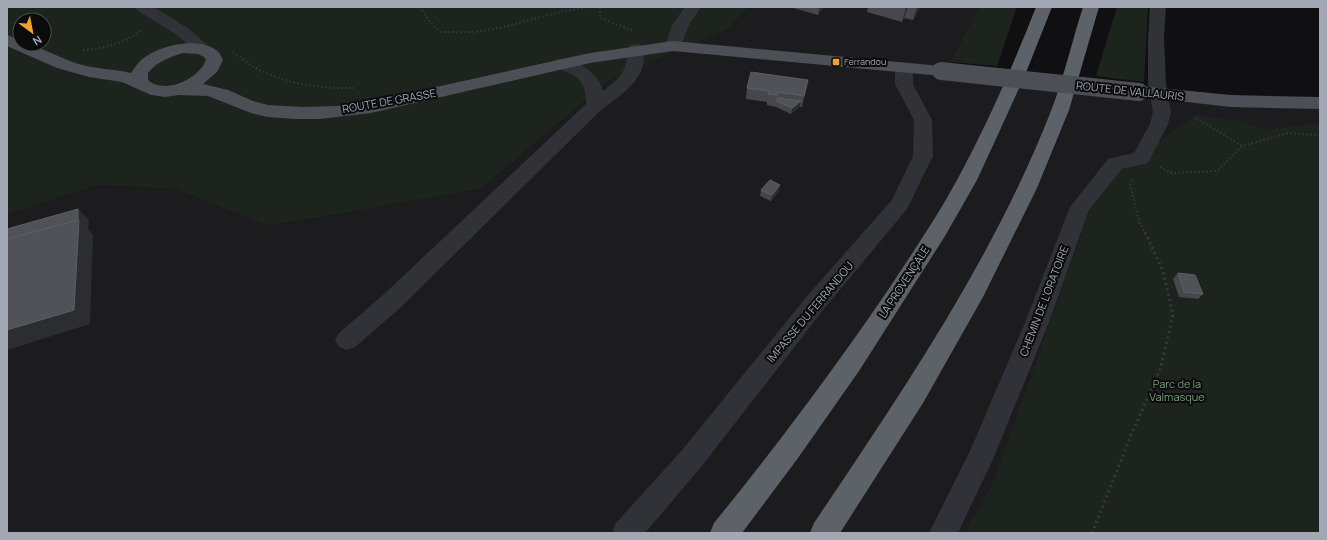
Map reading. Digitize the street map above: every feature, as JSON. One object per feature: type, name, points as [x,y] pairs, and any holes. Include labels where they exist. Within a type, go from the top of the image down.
[{"type":"highway","name":"LA PROVENÇALE","points":[[724,533],[768,478],[852,361],[945,216],[964,184],[994,123],[1026,54],[1044,7]]},
{"type":"highway","points":[[824,533],[914,395],[975,291],[1027,188],[1060,110],[1091,7]]},
{"type":"main road","points":[[7,40],[59,63],[83,70],[127,76],[153,91],[179,89],[196,83],[209,74],[214,66],[214,60],[211,54],[205,50],[195,48],[171,51],[148,62],[110,73]]},
{"type":"main road","name":"ROUTE DE GRASSE","points":[[179,89],[201,89],[218,93],[251,108],[294,113],[320,113],[419,97],[560,64],[636,49],[673,46]]},
{"type":"main road","name":"ROUTE DE VALLAURIS","points":[[673,46],[941,71],[1231,101],[1320,103]]},
{"type":"main road","points":[[139,82],[139,76],[142,69],[148,62]]},
{"type":"main road","points":[[209,74],[210,84],[218,93]]},
{"type":"street","points":[[673,46],[678,28],[684,17],[693,7]]},
{"type":"street","points":[[1141,158],[1159,124],[1162,112],[1148,93],[1156,37],[1158,7]]},
{"type":"street","points":[[147,10],[183,32],[205,50]]},
{"type":"street","points":[[171,51],[180,43],[183,32]]},
{"type":"street","points":[[347,340],[391,302],[595,106],[627,78],[634,66],[636,49]]},
{"type":"street","points":[[560,64],[583,72],[592,83],[595,96],[595,106]]},
{"type":"street","name":"IMPASSE DU FERRANDOU","points":[[626,533],[692,458],[816,302],[900,204],[923,156],[923,120],[904,84],[904,68]]},
{"type":"street","name":"CHEMIN DE L'ORATOIRE","points":[[943,533],[980,459],[1036,325],[1080,207],[1115,164],[1141,158]]},
{"type":"path","points":[[420,7],[430,22],[441,32],[493,29],[576,7],[592,7]]},
{"type":"path","points":[[82,50],[111,47],[133,37],[142,30],[142,24],[139,19],[147,10]]},
{"type":"path","points":[[231,50],[257,69],[298,83],[341,88],[356,88]]},
{"type":"path","points":[[1192,115],[1242,146]]},
{"type":"path","points":[[1092,533],[1130,438],[1161,367],[1173,314],[1163,271],[1151,243],[1139,221],[1130,185],[1141,158],[1172,173],[1217,171],[1242,146],[1288,133],[1320,135]]},
{"type":"shaded area","points":[[749,7],[979,7],[947,71],[1320,103],[1320,533],[7,533],[7,215],[98,185],[175,189],[268,226],[481,189],[610,78],[728,29]]},
{"type":"green space","points":[[7,7],[749,7],[728,29],[610,79],[481,189],[268,226],[175,189],[98,185],[7,215]]},
{"type":"green space","points":[[979,7],[1017,7],[997,66],[951,62]]},
{"type":"green space","points":[[1117,7],[1148,7],[1144,82],[1096,76]]},
{"type":"green space","name":"Parc de la Valmasque","points":[[1196,115],[1243,121],[1263,130],[1320,123],[1320,533],[965,533],[995,478],[1089,212],[1113,173]]},
{"type":"building","points":[[751,72],[808,80],[804,96],[778,92],[778,95],[768,94],[769,91],[747,88]]},
{"type":"building","points":[[777,98],[801,101],[792,108],[777,101]]},
{"type":"building","points":[[770,180],[780,185],[772,195],[761,190]]},
{"type":"building","points":[[78,209],[78,220],[7,239],[7,229]]},
{"type":"building","points":[[79,220],[74,310],[7,330],[7,239]]},
{"type":"building","points":[[1178,273],[1195,275],[1203,294],[1184,292]]},
{"type":"place","name":"Ferrandou","points":[[836,62]]}]
